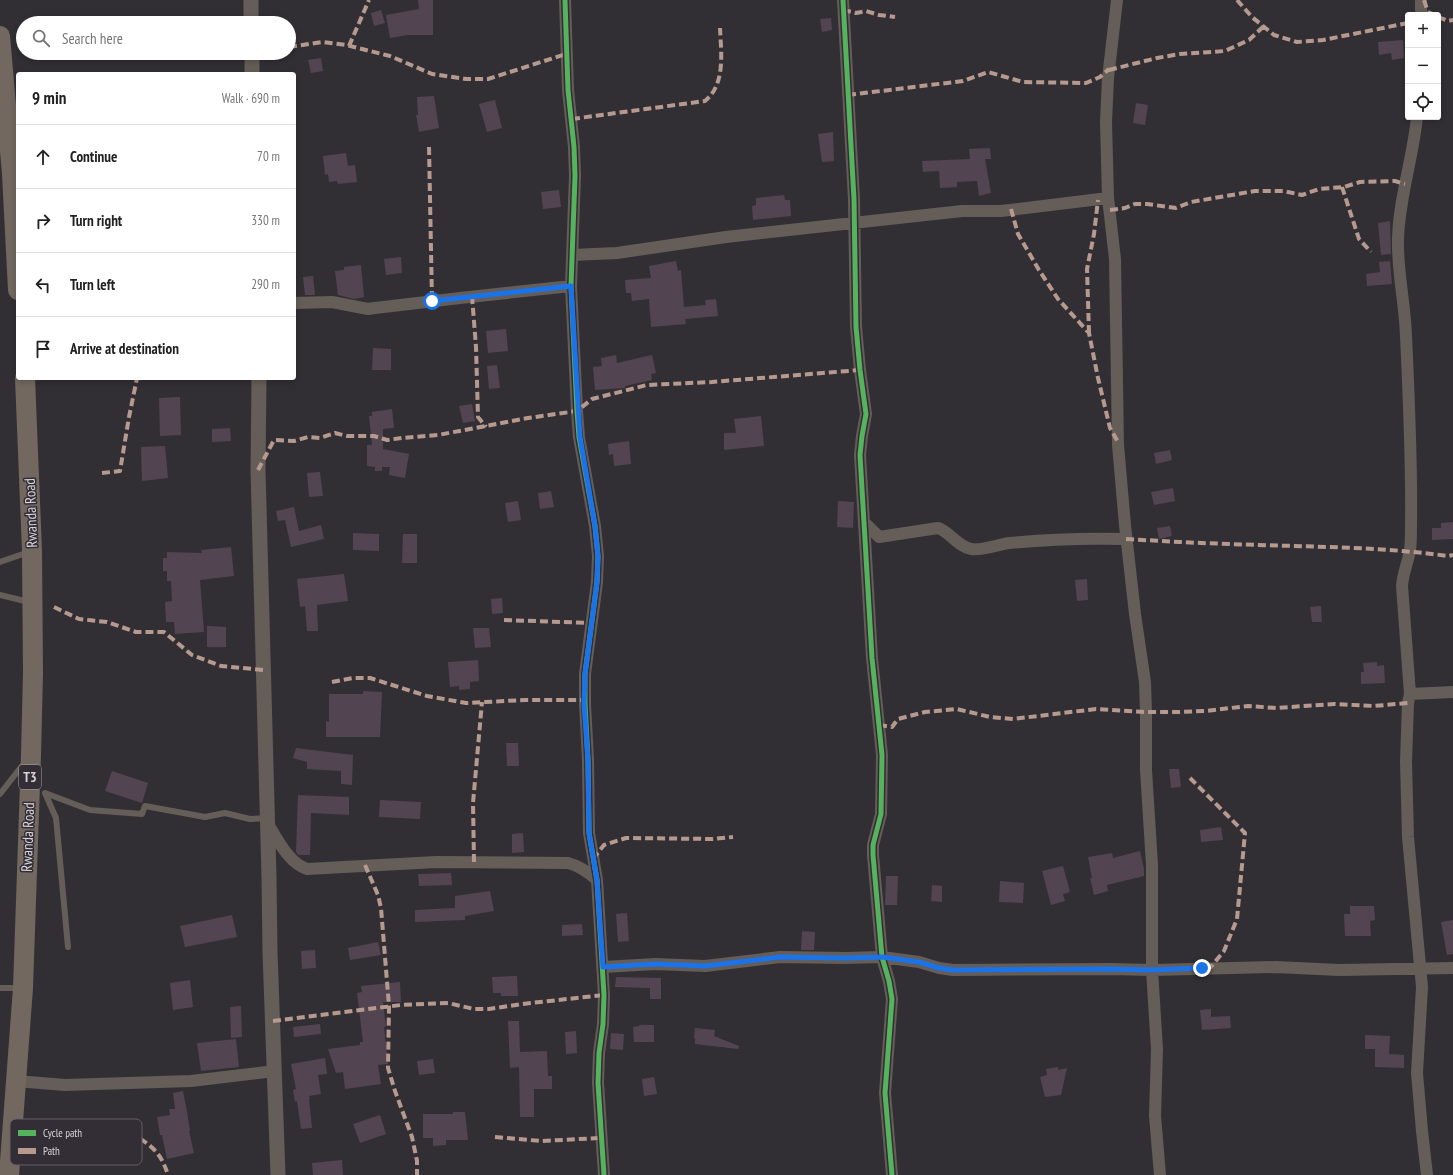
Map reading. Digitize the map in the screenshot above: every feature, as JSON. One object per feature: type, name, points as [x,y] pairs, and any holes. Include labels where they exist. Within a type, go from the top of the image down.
[{"type":"highway","points":[[0,36],[12,174],[16,251]]},
{"type":"highway","name":"Rwanda Road","points":[[13,1119],[23,988],[31,755],[32,551],[25,380]]},
{"type":"highway","name":"Rwanda Road","points":[[9,1175],[10,1162]]},
{"type":"street","points":[[251,0],[251,16]]},
{"type":"street","points":[[565,0],[567,72],[574,147],[575,176],[571,286],[580,437],[595,526],[598,556],[597,582],[585,674],[584,704],[588,760],[589,833],[597,880],[603,967],[603,1024],[599,1053],[598,1083],[604,1175]]},
{"type":"street","points":[[843,0],[855,223],[856,327],[866,414],[860,451],[872,658],[882,755],[881,814],[873,845],[873,855],[882,957],[890,981],[892,999],[885,1093],[892,1175]]},
{"type":"street","points":[[1117,0],[1108,78],[1106,122],[1108,198],[1115,259],[1118,445],[1126,539],[1145,689],[1146,770],[1152,865],[1152,970],[1157,1049],[1155,1116],[1160,1175]]},
{"type":"street","points":[[1421,0],[1421,12]]},
{"type":"street","points":[[252,60],[252,72]]},
{"type":"street","points":[[1417,120],[1415,139],[1399,218],[1398,240],[1406,335],[1410,455],[1410,551],[1404,570],[1402,586],[1410,694],[1408,703],[1406,762],[1408,837],[1421,968],[1421,1016],[1417,1073],[1427,1175]]},
{"type":"street","points":[[572,255],[617,254],[726,237],[962,211],[1001,211],[1108,198]]},
{"type":"street","points":[[296,303],[332,302],[368,309],[571,286]]},
{"type":"street","points":[[259,380],[258,470],[270,952],[278,1175]]},
{"type":"street","points":[[865,523],[879,537],[938,528],[943,530],[955,542],[971,549],[1010,543],[1080,539],[1126,539]]},
{"type":"street","points":[[1410,694],[1453,692]]},
{"type":"street","points":[[267,821],[291,860],[297,865],[307,869],[436,862],[568,864],[576,865],[586,870],[597,880]]},
{"type":"street","points":[[603,967],[656,964],[705,966],[780,957],[882,957],[919,962],[939,968],[953,970],[1152,970],[1276,967],[1339,970],[1453,968]]},
{"type":"street","points":[[16,1081],[65,1085],[191,1081],[275,1071]]},
{"type":"lane","points":[[0,562],[32,551]]},
{"type":"lane","points":[[0,594],[32,603]]},
{"type":"lane","points":[[0,794],[31,755]]},
{"type":"lane","points":[[68,947],[56,818],[45,793],[90,810],[142,814],[146,806],[205,817],[225,813],[267,821]]},
{"type":"lane","points":[[0,988],[23,988]]},
{"type":"building","points":[[418,0],[433,0],[433,35],[407,35],[390,38],[386,15],[419,9]]},
{"type":"building","points":[[381,10],[385,23],[374,26],[371,13]]},
{"type":"building","points":[[831,18],[832,30],[822,32],[820,19]]},
{"type":"building","points":[[1403,40],[1404,58],[1392,60],[1391,53],[1379,55],[1378,42]]},
{"type":"building","points":[[321,58],[323,71],[311,73],[308,60]]},
{"type":"building","points":[[434,96],[439,128],[419,132],[416,115],[418,115],[417,97]]},
{"type":"building","points":[[495,100],[502,128],[487,132],[479,104]]},
{"type":"building","points":[[1136,103],[1148,105],[1145,125],[1133,123]]},
{"type":"building","points":[[833,132],[834,161],[822,162],[818,134]]},
{"type":"building","points":[[990,148],[991,159],[985,159],[991,193],[979,196],[977,181],[957,182],[957,187],[940,188],[939,171],[923,172],[922,161],[970,159],[969,149]]},
{"type":"building","points":[[346,153],[348,166],[355,165],[357,182],[338,184],[337,181],[329,182],[328,174],[325,175],[323,156]]},
{"type":"building","points":[[559,190],[561,207],[543,209],[541,192]]},
{"type":"building","points":[[784,195],[785,200],[790,200],[791,216],[753,220],[752,206],[756,205],[756,198]]},
{"type":"building","points":[[1390,221],[1391,254],[1381,255],[1378,223]]},
{"type":"building","points":[[401,257],[402,273],[386,275],[384,259]]},
{"type":"building","points":[[676,261],[678,271],[681,270],[684,307],[706,305],[705,300],[716,299],[718,316],[685,319],[686,324],[651,327],[649,299],[632,301],[631,293],[626,293],[625,280],[651,278],[649,266]]},
{"type":"building","points":[[1390,261],[1392,284],[1367,286],[1366,274],[1380,272],[1379,262]]},
{"type":"building","points":[[361,265],[364,297],[354,299],[338,295],[335,271],[344,270],[344,267]]},
{"type":"building","points":[[313,276],[315,295],[305,295],[303,277]]},
{"type":"building","points":[[506,329],[508,351],[488,353],[486,331]]},
{"type":"building","points":[[373,348],[391,349],[391,370],[372,370]]},
{"type":"building","points":[[616,355],[617,363],[652,355],[656,373],[651,374],[652,380],[625,386],[625,388],[595,390],[593,367],[602,366],[601,358]]},
{"type":"building","points":[[497,365],[500,388],[489,389],[487,366]]},
{"type":"building","points":[[180,397],[181,435],[160,436],[159,398]]},
{"type":"building","points":[[472,404],[475,421],[463,423],[459,406]]},
{"type":"building","points":[[392,409],[394,428],[383,429],[383,449],[409,454],[405,478],[389,475],[390,467],[382,467],[382,471],[375,471],[375,467],[367,466],[367,445],[372,445],[369,416],[372,416],[372,412]]},
{"type":"building","points":[[761,416],[764,446],[724,450],[724,433],[736,433],[734,419]]},
{"type":"building","points":[[230,428],[231,441],[212,442],[212,429]]},
{"type":"building","points":[[629,441],[631,464],[614,466],[613,454],[609,455],[608,444]]},
{"type":"building","points":[[165,446],[168,478],[142,481],[141,447]]},
{"type":"building","points":[[1170,450],[1172,460],[1156,464],[1154,453]]},
{"type":"building","points":[[320,472],[323,496],[309,497],[307,473]]},
{"type":"building","points":[[1173,488],[1175,501],[1154,505],[1151,492]]},
{"type":"building","points":[[551,491],[554,507],[540,509],[538,493]]},
{"type":"building","points":[[518,501],[521,520],[508,522],[505,503]]},
{"type":"building","points":[[838,501],[854,502],[853,528],[837,527]]},
{"type":"building","points":[[294,507],[299,531],[321,525],[324,539],[291,547],[285,520],[278,521],[276,511]]},
{"type":"building","points":[[1453,522],[1453,539],[1432,540],[1432,528],[1441,528],[1441,523]]},
{"type":"building","points":[[1170,526],[1172,536],[1159,539],[1157,528]]},
{"type":"building","points":[[353,533],[379,534],[379,551],[353,550]]},
{"type":"building","points":[[403,534],[417,534],[417,563],[402,563]]},
{"type":"building","points":[[231,547],[234,576],[200,580],[204,632],[175,634],[174,622],[166,622],[165,602],[172,601],[171,581],[167,581],[167,571],[163,571],[163,558],[167,558],[167,552],[202,553],[201,550]]},
{"type":"building","points":[[344,574],[348,601],[317,605],[318,631],[307,631],[305,606],[300,607],[297,579]]},
{"type":"building","points":[[1087,579],[1088,600],[1077,601],[1075,580]]},
{"type":"building","points":[[502,598],[503,613],[492,614],[491,599]]},
{"type":"building","points":[[1321,606],[1322,622],[1312,622],[1310,607]]},
{"type":"building","points":[[207,626],[226,627],[226,647],[207,647]]},
{"type":"building","points":[[473,628],[489,628],[491,647],[475,648]]},
{"type":"building","points":[[478,660],[479,681],[470,682],[470,689],[459,690],[459,686],[450,687],[448,662]]},
{"type":"building","points":[[1377,662],[1377,666],[1384,665],[1385,683],[1361,684],[1361,672],[1364,672],[1363,663]]},
{"type":"building","points":[[363,691],[382,692],[380,737],[326,737],[326,721],[329,722],[329,694],[363,694]]},
{"type":"building","points":[[506,743],[518,743],[519,766],[507,766]]},
{"type":"building","points":[[296,748],[353,755],[352,785],[341,784],[341,771],[307,769],[307,762],[293,758]]},
{"type":"building","points":[[1169,769],[1179,769],[1181,787],[1171,788]]},
{"type":"building","points":[[112,771],[148,783],[142,803],[105,791]]},
{"type":"building","points":[[298,795],[349,797],[349,815],[311,813],[310,855],[298,855],[296,852]]},
{"type":"building","points":[[380,800],[421,802],[420,819],[379,817]]},
{"type":"building","points":[[1221,827],[1223,840],[1201,842],[1200,830]]},
{"type":"building","points":[[523,833],[524,852],[512,853],[512,834]]},
{"type":"building","points":[[1140,851],[1144,876],[1107,885],[1108,891],[1094,895],[1090,878],[1092,878],[1088,857],[1112,853],[1113,858]]},
{"type":"building","points":[[1063,866],[1070,892],[1063,894],[1065,901],[1051,905],[1042,871]]},
{"type":"building","points":[[451,873],[452,885],[419,886],[418,874]]},
{"type":"building","points":[[886,876],[898,876],[897,905],[885,905]]},
{"type":"building","points":[[1000,881],[1024,883],[1023,903],[999,902]]},
{"type":"building","points":[[932,885],[942,886],[942,902],[931,901]]},
{"type":"building","points":[[490,891],[494,911],[465,916],[465,920],[415,922],[415,910],[455,908],[455,896]]},
{"type":"building","points":[[1350,906],[1374,906],[1375,920],[1370,921],[1371,936],[1345,936],[1344,914],[1350,914]]},
{"type":"building","points":[[627,913],[629,941],[618,942],[616,914]]},
{"type":"building","points":[[232,915],[237,937],[185,947],[180,926]]},
{"type":"building","points":[[1453,920],[1453,954],[1447,955],[1441,922]]},
{"type":"building","points":[[582,924],[583,935],[562,936],[562,925]]},
{"type":"building","points":[[802,931],[815,932],[814,950],[801,950]]},
{"type":"building","points":[[378,942],[381,955],[350,960],[348,948]]},
{"type":"building","points":[[315,950],[316,968],[302,969],[301,951]]},
{"type":"building","points":[[517,976],[518,996],[501,996],[501,993],[493,993],[492,977]]},
{"type":"building","points":[[616,977],[661,978],[661,999],[650,999],[650,988],[615,987]]},
{"type":"building","points":[[190,980],[193,1007],[173,1010],[170,983]]},
{"type":"building","points":[[400,982],[401,1002],[383,1002],[388,1064],[378,1065],[381,1084],[345,1089],[343,1072],[336,1073],[328,1049],[360,1045],[360,1042],[363,1042],[357,993],[362,992],[361,986]]},
{"type":"building","points":[[241,1006],[242,1037],[231,1038],[230,1007]]},
{"type":"building","points":[[1211,1009],[1211,1017],[1230,1016],[1231,1028],[1202,1030],[1200,1010]]},
{"type":"building","points":[[508,1021],[519,1021],[520,1052],[547,1051],[548,1076],[552,1076],[552,1089],[534,1089],[534,1117],[520,1117],[519,1067],[510,1068]]},
{"type":"building","points":[[320,1024],[321,1034],[294,1037],[293,1027]]},
{"type":"building","points":[[639,1025],[654,1025],[654,1042],[634,1042],[633,1027]]},
{"type":"building","points":[[695,1028],[715,1030],[714,1036],[739,1046],[738,1049],[695,1044]]},
{"type":"building","points":[[576,1031],[577,1053],[566,1054],[565,1032]]},
{"type":"building","points":[[611,1033],[624,1034],[623,1050],[610,1049]]},
{"type":"building","points":[[1365,1035],[1390,1036],[1389,1054],[1404,1055],[1404,1068],[1375,1067],[1375,1049],[1365,1049]]},
{"type":"building","points":[[236,1039],[239,1067],[201,1071],[197,1043]]},
{"type":"building","points":[[325,1058],[327,1074],[318,1075],[321,1094],[309,1096],[312,1128],[301,1129],[297,1101],[295,1102],[293,1090],[296,1089],[291,1064]]},
{"type":"building","points":[[433,1059],[435,1073],[419,1075],[417,1061]]},
{"type":"building","points":[[1058,1067],[1058,1070],[1067,1068],[1061,1095],[1045,1097],[1040,1077],[1047,1075],[1046,1069]]},
{"type":"building","points":[[654,1077],[657,1094],[644,1096],[642,1079]]},
{"type":"building","points":[[183,1091],[194,1153],[167,1159],[162,1135],[160,1135],[157,1117],[170,1115],[169,1109],[175,1109],[173,1093]]},
{"type":"building","points":[[453,1112],[465,1112],[468,1140],[446,1140],[446,1145],[433,1146],[433,1138],[423,1138],[423,1114],[453,1114]]},
{"type":"building","points":[[380,1115],[386,1134],[360,1143],[353,1124]]},
{"type":"building","points":[[342,1160],[343,1175],[313,1175],[312,1163]]},
{"type":"marked path","points":[[349,46],[369,0]]},
{"type":"marked path","points":[[1237,0],[1252,17],[1274,35],[1297,42],[1323,40],[1405,24]]},
{"type":"marked path","points":[[1424,0],[1428,12]]},
{"type":"marked path","points":[[843,10],[856,13],[866,11],[879,15],[895,17]]},
{"type":"marked path","points":[[1441,18],[1448,21],[1453,20]]},
{"type":"marked path","points":[[1109,70],[1180,54],[1225,51],[1249,40],[1264,26]]},
{"type":"marked path","points":[[572,119],[705,101],[712,94],[719,77],[721,67],[720,28]]},
{"type":"marked path","points":[[296,46],[322,42],[346,45],[390,56],[432,74],[466,79],[488,79],[566,54]]},
{"type":"marked path","points":[[848,95],[963,81],[988,72],[1023,82],[1086,83],[1100,77],[1109,69]]},
{"type":"marked path","points":[[429,147],[432,301]]},
{"type":"marked path","points":[[1110,210],[1125,208],[1135,204],[1176,208],[1191,202],[1255,191],[1283,191],[1302,195],[1319,189],[1344,187],[1360,182],[1395,181],[1405,184]]},
{"type":"marked path","points":[[1342,187],[1359,239],[1371,252]]},
{"type":"marked path","points":[[1089,333],[1087,269],[1094,234],[1098,200]]},
{"type":"marked path","points":[[1011,209],[1018,234],[1039,270],[1058,299],[1089,333],[1110,428],[1118,442]]},
{"type":"marked path","points":[[472,296],[476,347],[478,417],[486,427]]},
{"type":"marked path","points":[[258,470],[274,440],[294,441],[308,437],[320,438],[335,433],[347,436],[374,436],[387,440],[438,435],[528,418],[577,411],[592,399],[647,385],[712,382],[860,370]]},
{"type":"marked path","points":[[102,473],[120,471],[137,380]]},
{"type":"marked path","points":[[1126,539],[1394,550],[1448,556],[1453,555]]},
{"type":"marked path","points":[[54,607],[79,619],[107,622],[136,632],[164,632],[192,655],[221,666],[264,670]]},
{"type":"marked path","points":[[504,620],[591,623]]},
{"type":"marked path","points":[[332,682],[353,678],[370,678],[427,696],[466,703],[525,700],[585,700]]},
{"type":"marked path","points":[[474,862],[473,803],[482,702]]},
{"type":"marked path","points":[[879,725],[892,727],[898,719],[925,712],[957,709],[990,717],[1013,719],[1096,709],[1146,712],[1180,712],[1205,711],[1248,706],[1276,708],[1334,704],[1374,706],[1408,703]]},
{"type":"marked path","points":[[1190,778],[1245,833],[1237,919],[1224,951],[1210,968]]},
{"type":"marked path","points":[[593,859],[604,845],[626,838],[712,839],[733,837]]},
{"type":"marked path","points":[[365,865],[378,895],[381,908],[389,1006],[388,1068],[412,1137],[417,1161],[417,1175]]},
{"type":"marked path","points":[[273,1021],[401,1005],[448,1003],[474,1009],[489,1009],[604,995]]},
{"type":"marked path","points":[[495,1137],[541,1141],[601,1138]]},
{"type":"marked path","points":[[142,1140],[158,1154],[168,1175]]},
{"type":"cycle path","points":[[565,0],[568,90],[574,147],[575,176],[571,286],[577,411],[579,437],[595,526],[598,556],[597,582],[585,674],[585,704],[588,760],[589,833],[597,880],[604,995],[598,1083],[604,1175]]},
{"type":"cycle path","points":[[843,0],[854,199],[856,327],[866,414],[860,455],[872,658],[882,755],[881,814],[873,845],[873,855],[882,957],[889,981],[892,999],[885,1093],[892,1175]]},
{"type":"route","points":[[432,301],[571,286],[580,437],[595,526],[598,556],[597,582],[585,674],[584,704],[588,760],[589,833],[597,880],[603,967],[656,964],[705,966],[780,957],[882,957],[919,962],[939,968],[953,970],[1152,970],[1202,968]]}]
